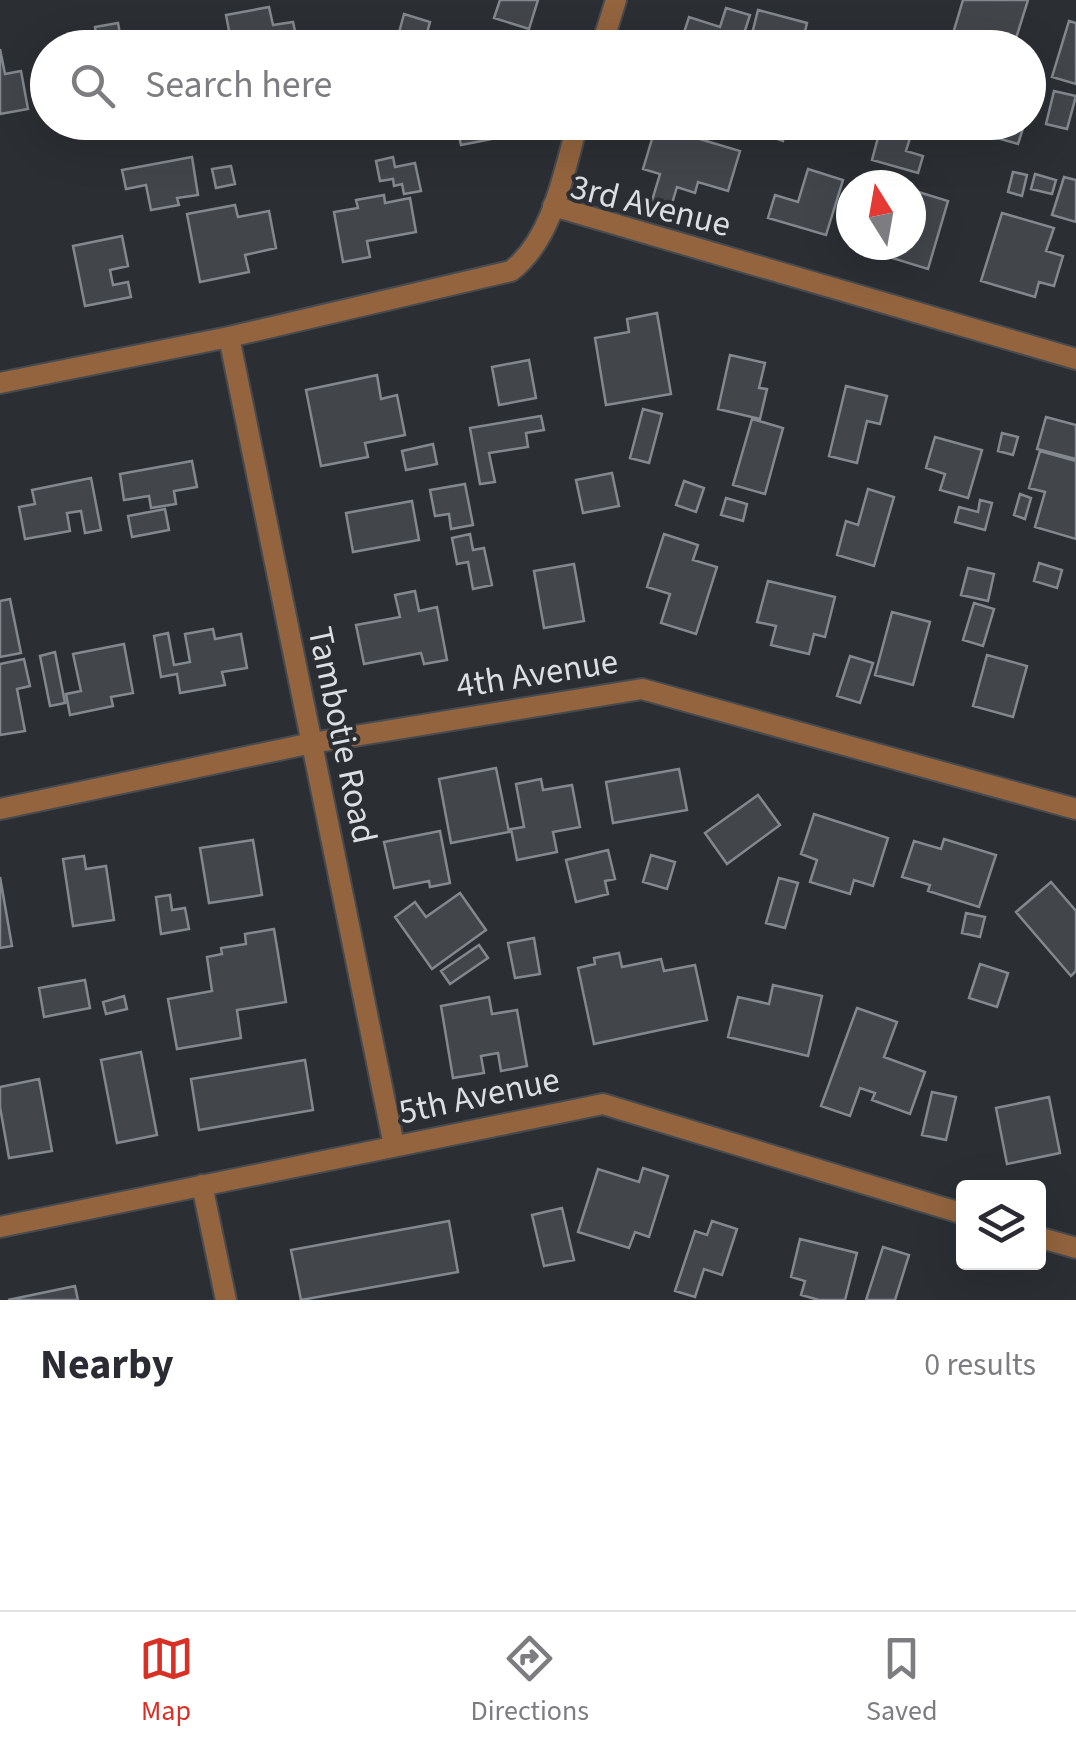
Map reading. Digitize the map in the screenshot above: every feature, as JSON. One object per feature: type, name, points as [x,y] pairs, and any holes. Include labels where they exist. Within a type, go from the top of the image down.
[{"type":"street","points":[[607,30],[616,0]]},
{"type":"street","points":[[553,206],[573,140]]},
{"type":"street","name":"3rd Avenue","points":[[0,383],[228,337],[511,271],[526,260],[553,206],[1076,358]]},
{"type":"street","name":"Tambotie Road","points":[[228,337],[394,1146]]},
{"type":"street","name":"4th Avenue","points":[[0,810],[312,743],[642,689],[1076,809]]},
{"type":"street","name":"5th Avenue","points":[[0,1227],[603,1104],[956,1212]]},
{"type":"street","points":[[202,1185],[226,1300]]},
{"type":"street","points":[[1046,1239],[1076,1248]]},
{"type":"building","points":[[500,0],[538,0],[529,29],[494,18]]},
{"type":"building","points":[[963,0],[1028,0],[1019,30],[954,30]]},
{"type":"building","points":[[269,7],[273,25],[293,22],[295,30],[229,30],[226,15]]},
{"type":"building","points":[[726,8],[750,15],[745,30],[685,30],[689,17],[720,27]]},
{"type":"building","points":[[758,10],[807,23],[805,30],[753,30]]},
{"type":"building","points":[[404,14],[430,22],[428,30],[400,30]]},
{"type":"building","points":[[1069,21],[1076,23],[1076,84],[1052,77]]},
{"type":"building","points":[[118,23],[119,30],[95,30]]},
{"type":"building","points":[[0,49],[5,74],[21,71],[28,109],[0,114]]},
{"type":"building","points":[[1054,91],[1076,96],[1067,129],[1046,124]]},
{"type":"building","points":[[460,140],[487,140],[461,145]]},
{"type":"building","points":[[652,140],[703,140],[740,151],[728,191],[698,182],[695,193],[677,187],[670,210],[651,204],[660,174],[643,169]]},
{"type":"building","points":[[877,140],[909,140],[906,151],[923,156],[919,170],[872,160]]},
{"type":"building","points":[[192,157],[198,195],[177,198],[179,205],[151,210],[146,185],[126,189],[122,170]]},
{"type":"building","points":[[393,157],[395,167],[415,163],[421,191],[404,194],[402,184],[394,186],[393,179],[380,181],[376,161]]},
{"type":"building","points":[[231,166],[235,184],[216,188],[212,169]]},
{"type":"building","points":[[808,169],[836,178],[836,203],[826,235],[768,218],[775,195],[798,202]]},
{"type":"building","points":[[1013,172],[1027,175],[1022,196],[1008,192]]},
{"type":"building","points":[[1035,174],[1056,180],[1052,194],[1031,189]]},
{"type":"building","points":[[1064,177],[1076,180],[1076,222],[1052,215]]},
{"type":"building","points":[[926,194],[948,201],[928,269],[899,260],[926,260]]},
{"type":"building","points":[[384,195],[385,203],[410,198],[416,232],[367,241],[370,257],[343,262],[334,212],[358,208],[356,200]]},
{"type":"building","points":[[235,205],[238,217],[269,211],[276,248],[245,255],[249,272],[200,282],[187,214]]},
{"type":"building","points":[[1002,213],[1054,228],[1046,251],[1063,256],[1054,286],[1039,282],[1035,297],[981,281]]},
{"type":"building","points":[[122,236],[128,266],[110,270],[113,285],[128,282],[131,297],[85,306],[73,246]]},
{"type":"building","points":[[657,313],[671,394],[606,405],[595,338],[629,332],[627,319]]},
{"type":"building","points":[[730,355],[765,363],[759,388],[767,389],[760,419],[718,409]]},
{"type":"building","points":[[529,360],[536,398],[499,405],[492,367]]},
{"type":"building","points":[[377,375],[381,399],[397,395],[405,435],[365,443],[368,457],[321,466],[306,390]]},
{"type":"building","points":[[846,386],[887,396],[880,424],[867,421],[857,463],[829,456]]},
{"type":"building","points":[[643,409],[662,414],[649,463],[630,458]]},
{"type":"building","points":[[541,416],[544,430],[526,433],[528,447],[489,453],[495,482],[480,484],[470,428]]},
{"type":"building","points":[[1046,417],[1076,425],[1076,459],[1037,449]]},
{"type":"building","points":[[752,419],[783,428],[765,494],[733,485]]},
{"type":"building","points":[[1002,433],[1018,437],[1013,455],[998,451]]},
{"type":"building","points":[[935,437],[982,450],[968,498],[940,490],[945,474],[926,468]]},
{"type":"building","points":[[433,444],[437,464],[406,470],[402,451]]},
{"type":"building","points":[[1040,451],[1076,461],[1076,539],[1035,527],[1045,492],[1029,488]]},
{"type":"building","points":[[192,461],[197,487],[174,491],[176,504],[151,508],[149,496],[124,500],[120,474]]},
{"type":"building","points":[[612,473],[619,506],[583,513],[576,480]]},
{"type":"building","points":[[91,478],[101,530],[85,533],[81,511],[67,513],[70,531],[25,539],[19,507],[35,504],[32,490]]},
{"type":"building","points":[[684,481],[704,488],[696,512],[676,505]]},
{"type":"building","points":[[465,484],[473,525],[451,529],[449,514],[435,516],[430,490]]},
{"type":"building","points":[[868,489],[894,497],[874,566],[837,555],[846,521],[858,525]]},
{"type":"building","points":[[1020,494],[1031,498],[1025,519],[1014,515]]},
{"type":"building","points":[[726,498],[747,504],[743,521],[721,515]]},
{"type":"building","points":[[980,500],[992,503],[985,530],[955,522],[959,507],[978,512]]},
{"type":"building","points":[[412,501],[419,540],[353,552],[346,513]]},
{"type":"building","points":[[165,509],[169,530],[132,537],[128,516]]},
{"type":"building","points":[[470,534],[473,550],[484,548],[492,585],[473,589],[468,562],[457,564],[452,538]]},
{"type":"building","points":[[664,534],[698,545],[693,560],[717,567],[696,634],[661,623],[670,594],[647,587]]},
{"type":"building","points":[[1039,563],[1062,570],[1057,588],[1034,581]]},
{"type":"building","points":[[574,564],[584,621],[544,628],[534,571]]},
{"type":"building","points":[[968,568],[994,574],[988,601],[961,595]]},
{"type":"building","points":[[768,581],[835,597],[825,637],[814,634],[809,654],[771,645],[776,626],[757,622]]},
{"type":"building","points":[[415,591],[419,611],[437,607],[447,660],[424,664],[421,653],[364,664],[356,625],[400,617],[395,595]]},
{"type":"building","points":[[10,599],[21,653],[0,657],[0,601]]},
{"type":"building","points":[[974,603],[994,609],[983,646],[963,640]]},
{"type":"building","points":[[892,612],[930,622],[913,685],[875,675]]},
{"type":"building","points":[[213,629],[215,639],[241,634],[247,668],[222,672],[225,685],[180,693],[177,674],[161,677],[154,636],[168,633],[174,665],[190,662],[185,634]]},
{"type":"building","points":[[124,644],[133,693],[111,697],[113,706],[70,715],[66,694],[81,691],[73,654]]},
{"type":"building","points":[[55,652],[65,703],[50,706],[40,656]]},
{"type":"building","points":[[987,655],[1027,666],[1013,717],[973,706]]},
{"type":"building","points":[[850,656],[873,663],[860,703],[837,696]]},
{"type":"building","points":[[24,659],[30,686],[17,689],[25,731],[0,735],[0,664]]},
{"type":"building","points":[[496,768],[509,832],[451,843],[439,779]]},
{"type":"building","points":[[679,769],[687,810],[613,823],[606,782]]},
{"type":"building","points":[[541,779],[543,790],[572,785],[580,827],[553,832],[557,852],[517,860],[511,829],[524,827],[516,784]]},
{"type":"building","points":[[758,795],[780,825],[727,864],[705,833]]},
{"type":"building","points":[[814,814],[888,838],[873,886],[854,880],[850,894],[810,882],[817,860],[801,854]]},
{"type":"building","points":[[440,831],[450,883],[430,887],[429,881],[394,888],[384,842]]},
{"type":"building","points":[[944,839],[996,855],[979,907],[928,891],[930,885],[902,877],[914,841],[941,849]]},
{"type":"building","points":[[253,840],[262,895],[209,903],[200,848]]},
{"type":"building","points":[[608,850],[615,879],[605,881],[608,894],[576,902],[566,860]]},
{"type":"building","points":[[651,855],[675,862],[667,889],[643,882]]},
{"type":"building","points":[[84,856],[86,869],[106,866],[114,920],[73,926],[63,859]]},
{"type":"building","points":[[0,877],[12,946],[0,948]]},
{"type":"building","points":[[779,878],[798,883],[785,928],[766,923]]},
{"type":"building","points":[[1051,882],[1076,911],[1076,971],[1071,976],[1016,912]]},
{"type":"building","points":[[460,893],[486,930],[432,969],[395,917],[415,902],[426,917]]},
{"type":"building","points":[[170,895],[172,910],[185,908],[189,929],[161,934],[156,897]]},
{"type":"building","points":[[966,913],[985,917],[980,937],[962,933]]},
{"type":"building","points":[[274,929],[286,1002],[237,1010],[241,1038],[177,1049],[168,999],[212,991],[207,957],[222,954],[221,948],[246,944],[245,934]]},
{"type":"building","points":[[534,938],[540,974],[515,978],[508,943]]},
{"type":"building","points":[[479,945],[488,958],[450,984],[441,971]]},
{"type":"building","points":[[619,953],[622,967],[661,959],[664,971],[695,965],[707,1020],[594,1044],[578,968],[595,964],[594,958]]},
{"type":"building","points":[[980,964],[1008,973],[997,1007],[969,998]]},
{"type":"building","points":[[85,980],[90,1008],[44,1017],[39,988]]},
{"type":"building","points":[[773,985],[822,996],[808,1056],[728,1037],[738,997],[769,1004]]},
{"type":"building","points":[[124,996],[127,1009],[106,1014],[103,1002]]},
{"type":"building","points":[[489,997],[492,1014],[517,1010],[527,1066],[501,1071],[498,1053],[481,1056],[484,1073],[453,1078],[441,1006]]},
{"type":"building","points":[[857,1008],[897,1022],[884,1057],[925,1072],[910,1114],[872,1100],[875,1093],[860,1088],[850,1116],[821,1106]]},
{"type":"building","points":[[141,1052],[157,1135],[117,1143],[101,1060]]},
{"type":"building","points":[[305,1060],[313,1110],[199,1130],[191,1079]]},
{"type":"building","points":[[39,1079],[52,1151],[9,1158],[0,1087]]},
{"type":"building","points":[[932,1092],[956,1097],[946,1140],[922,1135]]},
{"type":"building","points":[[1049,1097],[1060,1153],[1007,1164],[996,1108]]},
{"type":"building","points":[[643,1168],[668,1176],[649,1237],[635,1232],[629,1248],[578,1232],[598,1169],[639,1182]]},
{"type":"building","points":[[562,1208],[574,1260],[544,1266],[532,1215]]},
{"type":"building","points":[[449,1221],[458,1272],[301,1300],[291,1250]]},
{"type":"building","points":[[712,1221],[737,1229],[722,1275],[704,1269],[695,1297],[675,1291],[695,1231],[707,1235]]},
{"type":"building","points":[[800,1239],[857,1253],[845,1300],[801,1295],[805,1281],[791,1277]]},
{"type":"building","points":[[883,1247],[909,1255],[895,1300],[866,1300]]},
{"type":"building","points":[[75,1286],[78,1300],[8,1300]]}]
